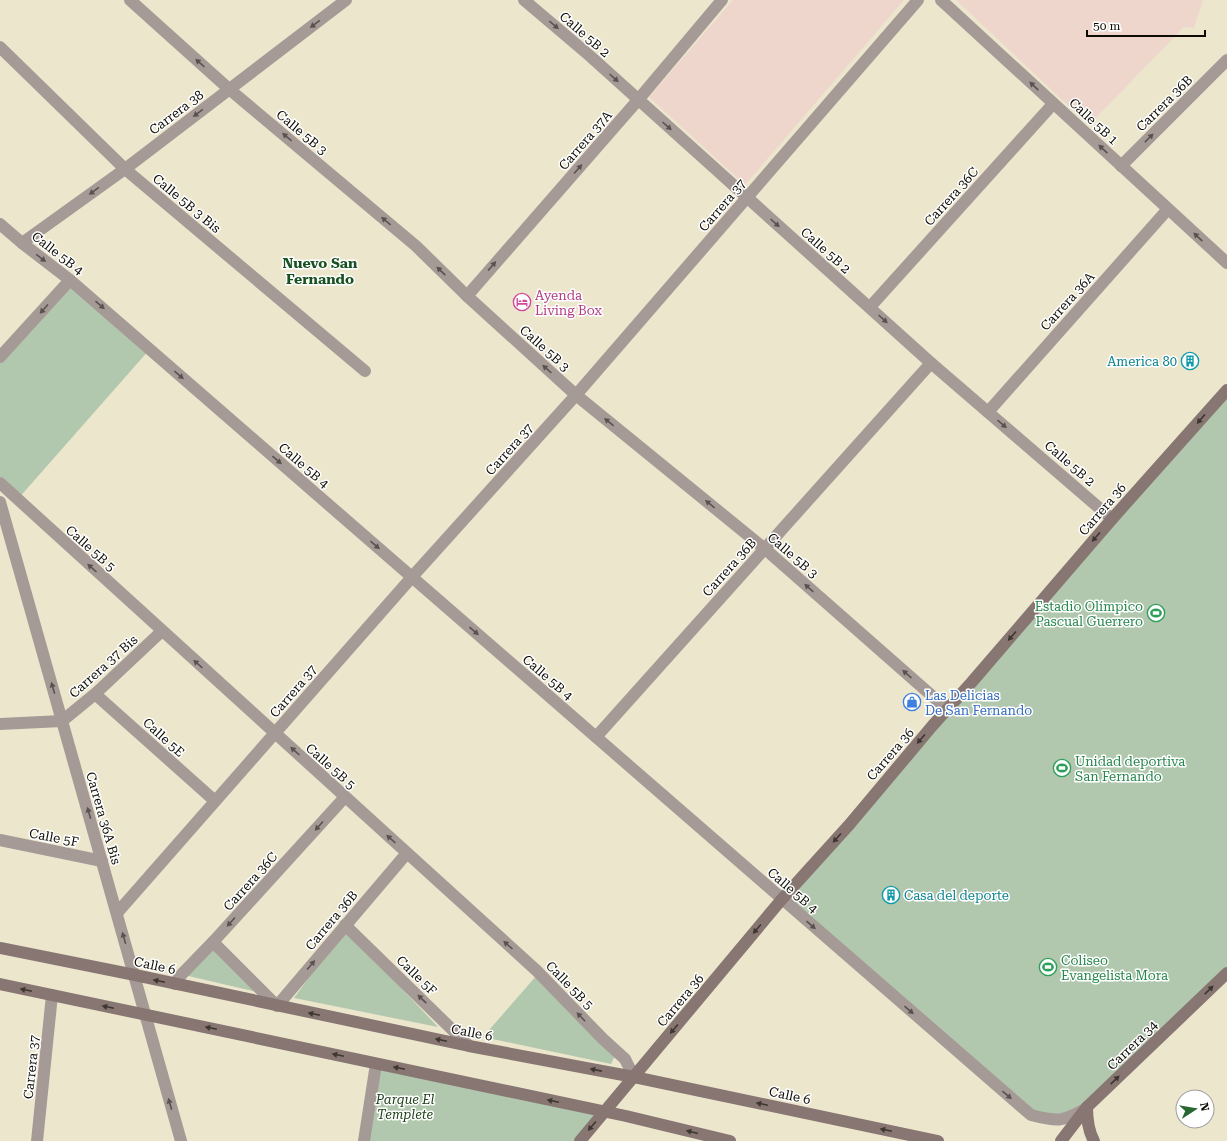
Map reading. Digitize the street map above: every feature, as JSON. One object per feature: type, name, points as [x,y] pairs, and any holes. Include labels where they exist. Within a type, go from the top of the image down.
[{"type":"main road","name":"Carrera 36","points":[[580,1141],[782,899],[849,825],[947,709],[972,683],[1112,519],[1227,390]]},
{"type":"main road","name":"Calle 6","points":[[0,948],[469,1046],[634,1077],[938,1141]]},
{"type":"main road","name":"Carrera 34","points":[[1061,1141],[1087,1108],[1227,973]]},
{"type":"main road","points":[[0,984],[605,1112],[730,1141]]},
{"type":"main road","points":[[1087,1108],[1087,1121],[1090,1134],[1094,1141]]},
{"type":"street","name":"Calle 5B 3","points":[[130,0],[229,89],[416,246],[467,296],[576,395],[765,548],[947,709]]},
{"type":"street","name":"Carrera 38","points":[[22,243],[124,169],[346,0]]},
{"type":"street","name":"Calle 5B 2","points":[[524,0],[590,56],[746,198],[931,362],[1112,519]]},
{"type":"street","name":"Carrera 37A","points":[[467,296],[638,100],[722,0]]},
{"type":"street","name":"Carrera 37","points":[[117,913],[412,577],[576,395],[918,0]]},
{"type":"street","name":"Calle 5B 1","points":[[941,0],[1227,263]]},
{"type":"street","name":"Calle 5B 3 Bis","points":[[0,47],[124,169],[365,371]]},
{"type":"street","name":"Carrera 36B","points":[[1121,166],[1227,60]]},
{"type":"street","name":"Carrera 36C","points":[[870,307],[1054,104]]},
{"type":"street","name":"Carrera 36A","points":[[988,412],[1168,209]]},
{"type":"street","name":"Calle 5B 4","points":[[0,224],[70,280],[1030,1116],[1058,1121],[1087,1108]]},
{"type":"street","points":[[0,357],[70,280]]},
{"type":"street","name":"Carrera 36B","points":[[596,738],[931,362]]},
{"type":"street","name":"Calle 5B 5","points":[[0,483],[537,971],[603,1039],[626,1059],[634,1077]]},
{"type":"street","name":"Carrera 36A Bis","points":[[0,502],[181,1141]]},
{"type":"street","name":"Carrera 37 Bis","points":[[62,721],[94,694],[162,631]]},
{"type":"street","name":"Calle 5E","points":[[94,694],[215,801]]},
{"type":"street","points":[[0,724],[62,721]]},
{"type":"street","name":"Carrera 36C","points":[[175,984],[180,976],[213,942],[345,797]]},
{"type":"street","name":"Calle 5F","points":[[0,840],[102,860]]},
{"type":"street","name":"Carrera 36B","points":[[277,1006],[407,853]]},
{"type":"street","name":"Calle 5F","points":[[345,925],[469,1046]]},
{"type":"street","points":[[213,942],[277,1006]]},
{"type":"street","name":"Carrera 37","points":[[37,1141],[52,995]]},
{"type":"street","points":[[364,1141],[376,1064]]},
{"type":"shaded area","points":[[733,0],[904,0],[745,185],[649,97]]},
{"type":"shaded area","points":[[956,0],[1203,0],[1194,28],[1184,27],[1089,125]]},
{"type":"green space","points":[[70,280],[150,349],[17,500],[0,483],[0,357]]},
{"type":"green space","name":"Unidad deportiva San Fernando","points":[[1227,390],[1227,973],[1072,1116],[1031,1115],[782,899]]},
{"type":"green space","points":[[345,928],[438,1027],[294,998]]},
{"type":"green space","points":[[214,945],[257,992],[184,975]]},
{"type":"green space","points":[[537,975],[615,1056],[611,1064],[483,1037]]},
{"type":"green space","name":"Parque El Templete","points":[[376,1064],[605,1111],[580,1141],[364,1141]]},
{"type":"place","name":"Ayenda Living Box","points":[[522,302]]},
{"type":"place","name":"America 80","points":[[1190,361]]},
{"type":"place","name":"Estadio Olímpico Pascual Guerrero","points":[[1156,613]]},
{"type":"place","name":"Las Delicias De San Fernando","points":[[912,702]]},
{"type":"place","name":"Unidad deportiva San Fernando","points":[[1062,768]]},
{"type":"place","name":"Casa del deporte","points":[[891,895]]},
{"type":"place","name":"Coliseo Evangelista Mora","points":[[1048,967]]},
{"type":"district","name":"Nuevo San Fernando","points":[[320,272]]}]
